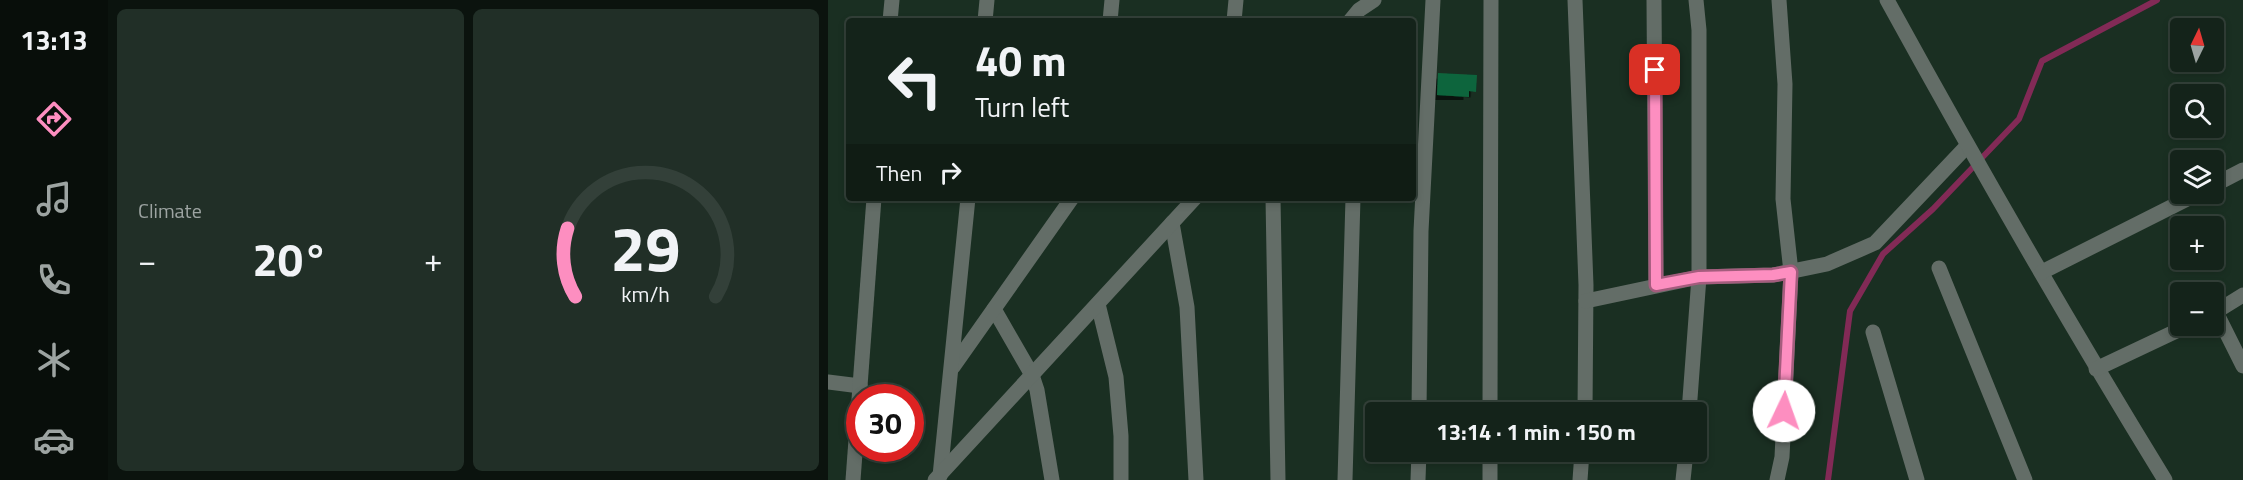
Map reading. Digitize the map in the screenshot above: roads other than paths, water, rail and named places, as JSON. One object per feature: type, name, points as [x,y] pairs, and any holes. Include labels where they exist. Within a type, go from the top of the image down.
[{"type":"street","points":[[890,18],[892,0]]},
{"type":"street","points":[[985,18],[987,0]]},
{"type":"street","points":[[1110,18],[1112,0]]},
{"type":"street","points":[[1234,18],[1236,0]]},
{"type":"street","points":[[1356,10],[1374,0]]},
{"type":"street","points":[[1419,402],[1421,231],[1433,0]]},
{"type":"street","points":[[1490,402],[1491,0]]},
{"type":"street","points":[[1575,0],[1586,300],[1585,402]]},
{"type":"street","points":[[1654,0],[1656,285]]},
{"type":"street","points":[[1690,402],[1699,277],[1699,42],[1696,0]]},
{"type":"street","points":[[1777,480],[1782,457],[1791,272],[1783,199],[1785,84],[1779,0]]},
{"type":"street","points":[[1887,0],[2096,369],[2165,480]]},
{"type":"street","points":[[1586,300],[1699,277],[1773,275],[1827,264],[1875,243],[1970,150]]},
{"type":"street","points":[[2224,180],[2243,170]]},
{"type":"street","points":[[860,384],[874,201]]},
{"type":"street","points":[[938,478],[968,201]]},
{"type":"street","points":[[951,370],[1070,201]]},
{"type":"street","points":[[938,478],[1192,201]]},
{"type":"street","points":[[1274,201],[1278,480]]},
{"type":"street","points":[[1345,480],[1353,201]]},
{"type":"street","points":[[2042,272],[2176,204]]},
{"type":"street","points":[[1172,223],[1187,307],[1196,480]]},
{"type":"street","points":[[1939,268],[2025,480]]},
{"type":"street","points":[[2224,307],[2243,295]]},
{"type":"street","points":[[1098,304],[1116,378],[1121,436],[1121,480]]},
{"type":"street","points":[[994,309],[1032,375],[1037,390],[1052,480]]},
{"type":"street","points":[[2224,329],[2243,366]]},
{"type":"street","points":[[1872,332],[1917,480]]},
{"type":"street","points":[[2096,369],[2170,334]]},
{"type":"street","points":[[828,382],[846,384]]},
{"type":"street","points":[[853,480],[854,462]]},
{"type":"street","points":[[1418,480],[1419,462]]},
{"type":"street","points":[[1490,462],[1490,480]]},
{"type":"street","points":[[1580,480],[1581,462]]},
{"type":"street","points":[[1683,480],[1685,462]]},
{"type":"waterway","points":[[1828,480],[1850,311],[1883,254],[1933,209],[2019,119],[2042,61],[2157,0]]}]
